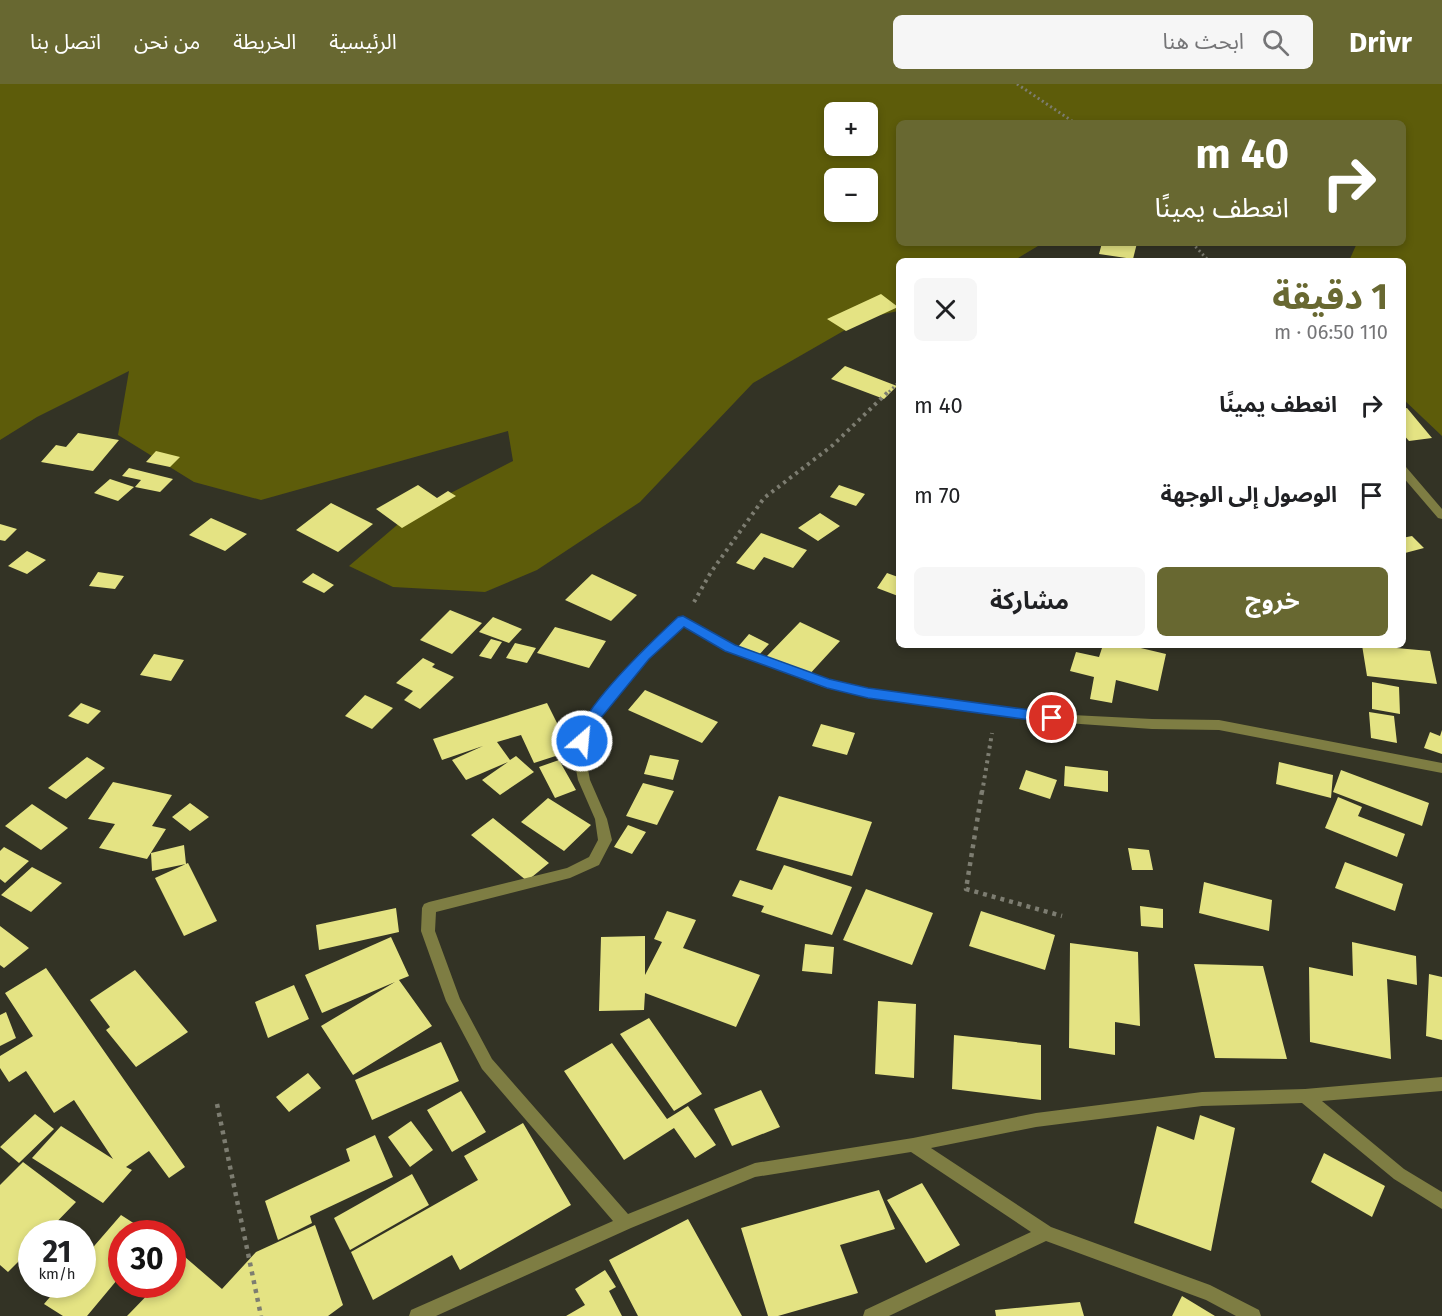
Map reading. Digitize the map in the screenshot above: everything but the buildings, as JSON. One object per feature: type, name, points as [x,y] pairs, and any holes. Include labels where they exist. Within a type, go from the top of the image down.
[{"type":"street","points":[[1406,474],[1442,516]]},
{"type":"street","points":[[625,1223],[487,1064],[453,1002],[428,931],[429,908],[570,873],[594,861],[605,840],[601,819],[584,780],[579,754],[585,729],[644,656],[683,620],[730,648],[827,684],[868,693],[1052,718],[1218,725],[1442,768]]},
{"type":"street","points":[[417,1316],[625,1223],[755,1170],[913,1145],[1036,1120],[1202,1099],[1305,1096],[1442,1084]]},
{"type":"street","points":[[1305,1096],[1399,1174],[1442,1201]]},
{"type":"street","points":[[913,1145],[1046,1233],[1210,1293],[1253,1316]]},
{"type":"street","points":[[871,1316],[1046,1233]]},
{"type":"path","points":[[1017,84],[1071,120]]},
{"type":"path","points":[[1195,246],[1206,258]]},
{"type":"path","points":[[683,620],[711,572],[764,498],[833,445],[896,385]]},
{"type":"path","points":[[996,711],[966,889],[1062,916]]},
{"type":"path","points":[[217,1104],[261,1316]]},
{"type":"shaded area","points":[[0,84],[1442,84],[1442,436],[1406,402],[1406,258],[1350,258],[1356,246],[1406,246],[1406,120],[896,120],[896,246],[1038,246],[1018,258],[896,258],[896,311],[866,318],[753,383],[640,502],[537,570],[485,592],[393,587],[349,566],[410,514],[513,461],[508,431],[261,500],[194,482],[118,435],[129,371],[37,417],[0,440]]},
{"type":"route","points":[[582,741],[585,729],[601,707],[644,656],[683,620],[730,648],[827,684],[868,693],[1052,718]]}]
